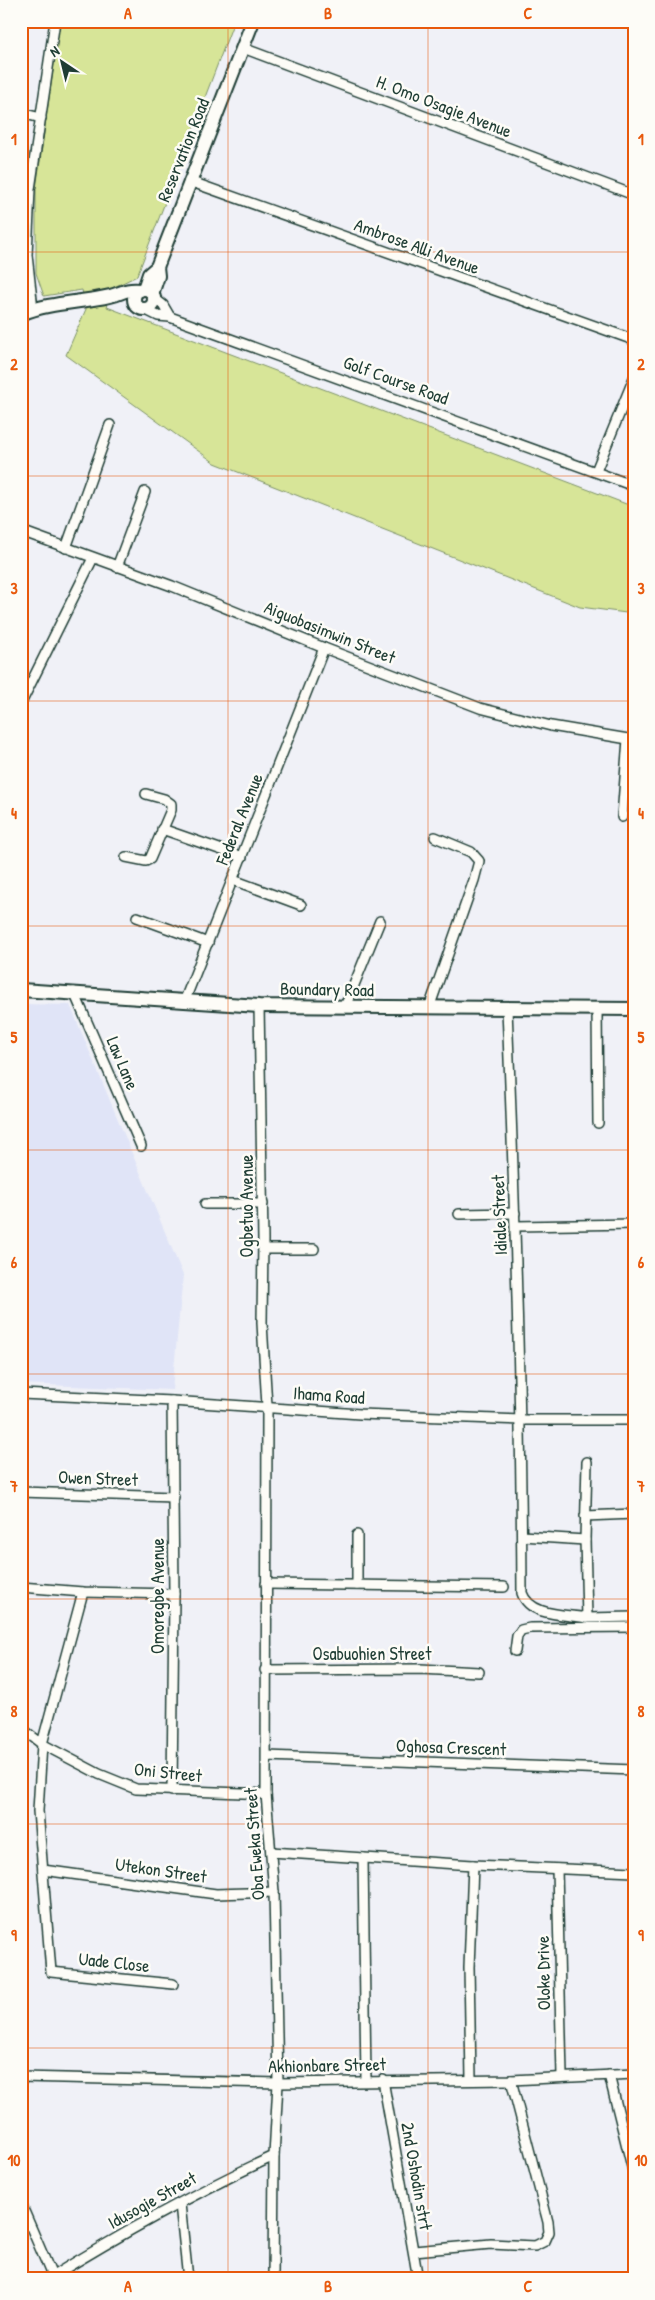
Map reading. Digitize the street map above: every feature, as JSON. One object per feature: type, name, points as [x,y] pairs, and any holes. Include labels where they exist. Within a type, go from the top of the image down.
[{"type":"street","points":[[56,21],[30,188],[27,312],[66,302],[111,296],[125,290],[147,293],[163,305],[170,317]]},
{"type":"street","name":"Reservation Road","points":[[147,293],[149,274],[156,267],[252,21]]},
{"type":"street","name":"H. Omo Osagie Avenue","points":[[242,48],[634,194]]},
{"type":"street","points":[[21,113],[41,118]]},
{"type":"street","name":"Ambrose Alli Avenue","points":[[189,181],[634,340]]},
{"type":"street","points":[[111,296],[121,302],[140,307],[153,304],[147,293]]},
{"type":"street","points":[[140,307],[134,299],[147,293]]},
{"type":"street","name":"Golf Course Road","points":[[140,307],[158,316],[170,317],[634,486]]},
{"type":"street","points":[[596,471],[634,378]]},
{"type":"street","points":[[66,548],[110,425]]},
{"type":"street","points":[[117,566],[144,492]]},
{"type":"street","name":"Aiguobasimwin Street","points":[[21,531],[172,586],[324,648],[480,708],[550,726],[631,739]]},
{"type":"street","points":[[21,703],[93,558]]},
{"type":"street","name":"Federal Avenue","points":[[184,1002],[324,648]]},
{"type":"street","points":[[622,817],[631,739]]},
{"type":"street","points":[[126,857],[146,861],[150,859],[171,810],[171,804],[164,799],[146,794]]},
{"type":"street","points":[[162,829],[242,857]]},
{"type":"street","points":[[429,1008],[476,875],[479,860],[471,852],[435,837]]},
{"type":"street","points":[[233,880],[301,906]]},
{"type":"street","points":[[137,917],[208,943]]},
{"type":"street","points":[[345,1007],[380,921]]},
{"type":"street","name":"Boundary Road","points":[[21,990],[74,992],[184,1002],[260,1006],[634,1009]]},
{"type":"street","name":"Law Lane","points":[[74,992],[141,1146]]},
{"type":"street","name":"Ogbetuo Avenue","points":[[260,1006],[263,1204],[262,1323],[267,1406]]},
{"type":"street","points":[[597,1008],[598,1123]]},
{"type":"street","name":"Idiale Street","points":[[507,1009],[516,1226],[521,1420],[522,1593],[524,1600],[539,1610],[587,1618]]},
{"type":"street","points":[[205,1204],[263,1204]]},
{"type":"street","points":[[459,1214],[515,1213]]},
{"type":"street","points":[[516,1226],[634,1224]]},
{"type":"street","points":[[263,1249],[314,1249]]},
{"type":"street","name":"Ihama Road","points":[[21,1394],[172,1400],[360,1414],[521,1420],[634,1420]]},
{"type":"street","name":"Omoregbe Avenue","points":[[172,1400],[174,1497],[172,1791]]},
{"type":"street","name":"Oba Eweka Street","points":[[267,1406],[266,1794],[274,1892],[278,2083],[274,2156],[273,2279]]},
{"type":"street","points":[[587,1462],[585,1516],[587,1618],[634,1617]]},
{"type":"street","name":"Owen Street","points":[[21,1492],[174,1497]]},
{"type":"street","points":[[585,1516],[634,1514]]},
{"type":"street","points":[[357,1535],[357,1586]]},
{"type":"street","points":[[522,1536],[585,1540]]},
{"type":"street","points":[[266,1584],[504,1587]]},
{"type":"street","points":[[21,1587],[83,1592],[174,1594]]},
{"type":"street","points":[[43,1870],[38,1811],[42,1744],[83,1592]]},
{"type":"street","points":[[515,1651],[517,1636],[522,1630],[530,1628],[634,1627]]},
{"type":"street","name":"Osabuohien Street","points":[[265,1670],[420,1668],[479,1672]]},
{"type":"street","name":"Oni Street","points":[[21,1728],[42,1744],[99,1774],[136,1789],[266,1794]]},
{"type":"street","name":"Oghosa Crescent","points":[[267,1756],[634,1770]]},
{"type":"street","points":[[270,1852],[473,1865],[634,1872]]},
{"type":"street","points":[[363,1858],[366,2080]]},
{"type":"street","points":[[471,2079],[469,1967],[473,1865]]},
{"type":"street","name":"Oloke Drive","points":[[557,1868],[562,2076]]},
{"type":"street","name":"Utekon Street","points":[[43,1870],[216,1894],[274,1892]]},
{"type":"street","name":"Uade Close","points":[[43,1870],[51,1972],[173,1984]]},
{"type":"street","name":"Akhionbare Street","points":[[21,2077],[278,2083],[366,2080],[511,2080],[562,2076],[634,2074]]},
{"type":"street","points":[[608,2075],[634,2174]]},
{"type":"street","name":"2nd Oshodin strt","points":[[382,2080],[418,2279]]},
{"type":"street","points":[[414,2252],[491,2244],[535,2246],[546,2241],[549,2232],[548,2222],[511,2080]]},
{"type":"street","name":"Idusogie Street","points":[[50,2278],[127,2232],[220,2181],[274,2156]]},
{"type":"street","points":[[21,2204],[50,2278]]},
{"type":"street","points":[[174,2207],[180,2204],[188,2279]]},
{"type":"shaded area","points":[[21,1004],[70,1005],[183,1275],[172,1390],[21,1384]]},
{"type":"green space","points":[[60,21],[234,21],[137,276],[112,288],[107,307],[634,507],[634,614],[580,607],[215,463],[66,355],[86,309],[82,290],[44,296],[36,273],[36,189]]}]
